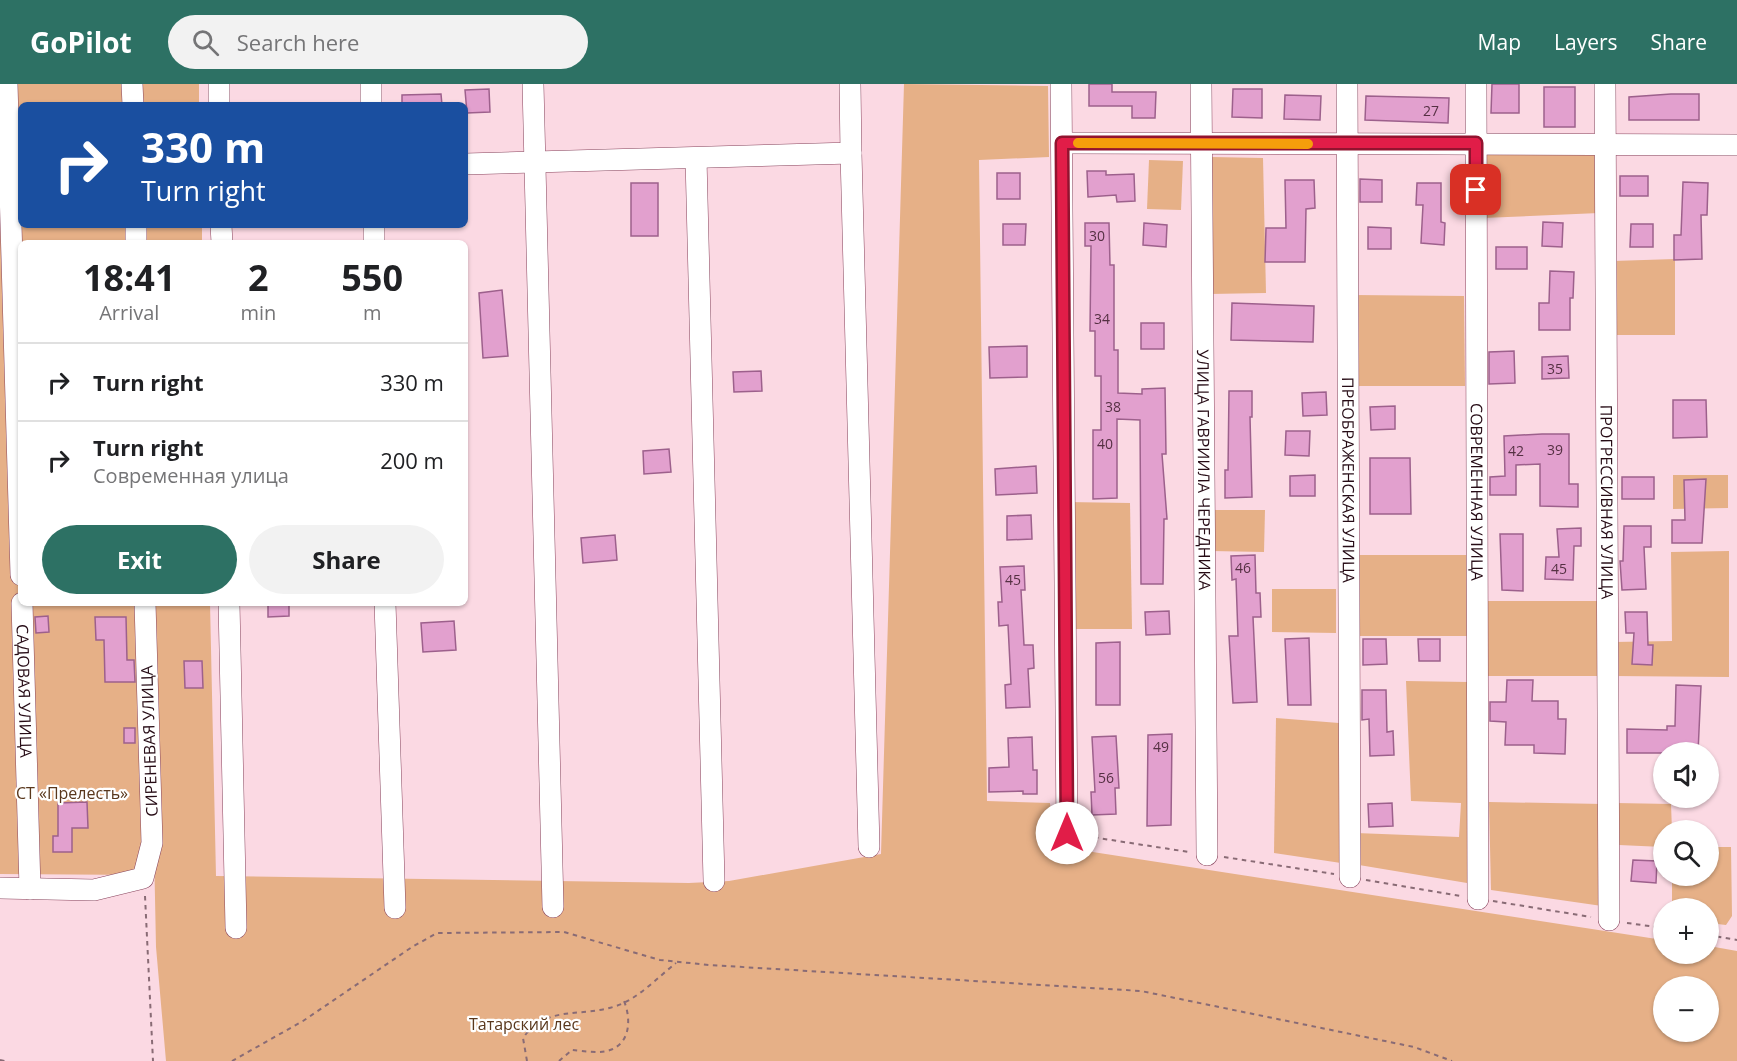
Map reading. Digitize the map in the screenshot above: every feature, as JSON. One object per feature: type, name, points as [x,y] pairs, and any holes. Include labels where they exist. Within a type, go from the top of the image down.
[{"type":"street","points":[[7,84],[18,471]]},
{"type":"street","points":[[132,84],[133,102]]},
{"type":"street","points":[[219,84],[219,102]]},
{"type":"street","points":[[371,84],[371,102]]},
{"type":"street","points":[[533,84],[553,907]]},
{"type":"street","points":[[850,84],[869,847]]},
{"type":"street","points":[[1061,84],[1067,833]]},
{"type":"street","name":"УЛИЦА ГАВРИИЛА ЧЕРЕДНИКА","points":[[1201,84],[1207,855]]},
{"type":"street","name":"ПРЕОБРАЖЕНСКАЯ УЛИЦА","points":[[1347,84],[1350,877]]},
{"type":"street","name":"СОВРЕМЕННАЯ УЛИЦА","points":[[1476,84],[1478,899]]},
{"type":"street","name":"ПРОГРЕССИВНАЯ УЛИЦА","points":[[1605,84],[1610,920]]},
{"type":"street","points":[[1062,143],[1737,145]]},
{"type":"street","points":[[468,164],[851,153]]},
{"type":"street","points":[[696,158],[714,881]]},
{"type":"street","name":"САДОВАЯ УЛИЦА","points":[[22,606],[30,889]]},
{"type":"street","name":"СИРЕНЕВАЯ УЛИЦА","points":[[143,878],[152,843],[145,606]]},
{"type":"street","points":[[229,606],[236,928]]},
{"type":"street","points":[[385,606],[395,908]]},
{"type":"street","points":[[0,888],[94,890],[143,878]]},
{"type":"path","points":[[143,878],[153,1061]]},
{"type":"path","points":[[232,1061],[303,1022],[412,947],[437,933],[564,933],[660,960],[678,962],[1141,991],[1414,1047],[1452,1061]]},
{"type":"path","points":[[1719,937],[1737,940]]},
{"type":"path","points":[[527,1061],[523,1038],[532,1024],[565,1013],[616,1006],[678,962]]},
{"type":"path","points":[[559,1061],[572,1050],[609,1051],[627,1037],[624,1001]]},
{"type":"path","points":[[0,1060],[5,1061]]},
{"type":"green space","name":"СТ «Прелесть»","points":[[0,84],[127,84],[128,102],[18,102],[18,228],[131,228],[131,240],[18,240],[18,606],[139,606],[145,875],[0,874]]},
{"type":"green space","points":[[139,84],[199,84],[199,102],[139,102]]},
{"type":"green space","name":"Татарский лес","points":[[904,84],[1048,86],[1049,157],[979,160],[987,801],[1050,803],[1054,846],[1653,938],[1653,964],[1719,964],[1719,948],[1737,951],[1737,1061],[166,1061],[156,947],[149,606],[210,606],[216,876],[689,883],[729,881],[881,854]]},
{"type":"green space","points":[[1484,148],[1601,149],[1599,213],[1483,218]]},
{"type":"green space","points":[[1211,157],[1263,158],[1266,293],[1210,294]]},
{"type":"green space","points":[[1149,160],[1183,161],[1181,210],[1147,209]]},
{"type":"green space","points":[[142,228],[202,228],[202,240],[142,240]]},
{"type":"green space","points":[[1675,259],[1675,335],[1614,335],[1613,261]]},
{"type":"green space","points":[[1353,295],[1464,296],[1465,386],[1355,386]]},
{"type":"green space","points":[[1673,475],[1728,475],[1728,508],[1673,509]]},
{"type":"green space","points":[[1067,502],[1130,503],[1132,629],[1073,629]]},
{"type":"green space","points":[[1209,510],[1265,510],[1264,552],[1211,551]]},
{"type":"green space","points":[[1729,551],[1729,677],[1614,676],[1614,642],[1672,641],[1671,552]]},
{"type":"green space","points":[[1355,555],[1469,555],[1469,636],[1356,636]]},
{"type":"green space","points":[[1272,589],[1336,589],[1336,633],[1272,632]]},
{"type":"green space","points":[[1486,601],[1601,601],[1602,676],[1488,676]]},
{"type":"green space","points":[[1406,681],[1468,682],[1467,883],[1359,865],[1356,833],[1459,837],[1461,803],[1411,801]]},
{"type":"green space","points":[[1276,718],[1339,723],[1341,863],[1274,853]]},
{"type":"green space","points":[[1489,802],[1603,804],[1602,906],[1491,890]]},
{"type":"green space","points":[[1616,803],[1653,804],[1653,808],[1671,808],[1672,820],[1653,820],[1653,847],[1619,845]]},
{"type":"green space","points":[[1719,847],[1731,847],[1732,916],[1726,925],[1719,924],[1719,898],[1672,898],[1672,886],[1719,886]]},
{"type":"building","points":[[1089,84],[1112,84],[1112,92],[1156,92],[1155,118],[1132,118],[1132,106],[1089,106]]},
{"type":"building","points":[[1492,84],[1519,84],[1519,113],[1491,113]]},
{"type":"building","points":[[1544,87],[1575,87],[1575,127],[1544,127]]},
{"type":"building","points":[[489,89],[490,112],[468,113],[465,90]]},
{"type":"building","points":[[1233,89],[1262,89],[1262,118],[1232,117]]},
{"type":"building","points":[[441,94],[442,102],[402,102],[402,95]]},
{"type":"building","points":[[1699,94],[1699,120],[1629,120],[1629,97]]},
{"type":"building","points":[[1285,95],[1321,96],[1320,120],[1284,119]]},
{"type":"building","points":[[1366,96],[1449,98],[1448,123],[1365,120]]},
{"type":"building","points":[[1087,171],[1106,171],[1106,175],[1134,174],[1135,201],[1117,202],[1116,195],[1088,197]]},
{"type":"building","points":[[997,173],[1020,173],[1020,199],[997,199]]},
{"type":"building","points":[[1620,176],[1648,176],[1648,196],[1620,196]]},
{"type":"building","points":[[1360,179],[1382,180],[1382,202],[1360,202]]},
{"type":"building","points":[[1285,180],[1314,180],[1315,208],[1306,209],[1305,262],[1265,262],[1266,228],[1286,228]]},
{"type":"building","points":[[1683,182],[1708,183],[1707,215],[1701,215],[1702,259],[1674,260],[1674,235],[1681,235]]},
{"type":"building","points":[[631,183],[658,183],[658,236],[631,236]]},
{"type":"building","points":[[1417,183],[1441,183],[1441,222],[1445,223],[1444,245],[1421,243],[1423,205],[1416,205]]},
{"type":"building","points":[[1543,222],[1563,223],[1562,247],[1542,246]]},
{"type":"building","points":[[1085,223],[1109,223],[1110,265],[1114,265],[1114,350],[1118,350],[1118,393],[1142,394],[1142,389],[1165,388],[1166,454],[1162,454],[1167,519],[1164,519],[1163,584],[1141,584],[1140,420],[1117,419],[1117,498],[1093,499],[1093,430],[1101,430],[1101,376],[1095,376],[1095,331],[1090,331],[1091,246],[1085,246]]},
{"type":"building","points":[[1144,223],[1167,225],[1166,247],[1143,245]]},
{"type":"building","points":[[1003,224],[1026,224],[1025,245],[1003,245]]},
{"type":"building","points":[[1631,224],[1653,224],[1653,247],[1630,247]]},
{"type":"building","points":[[1368,227],[1391,228],[1391,249],[1368,249]]},
{"type":"building","points":[[1496,247],[1527,247],[1527,269],[1496,269]]},
{"type":"building","points":[[1550,271],[1574,272],[1573,298],[1570,298],[1570,330],[1539,330],[1539,303],[1549,303]]},
{"type":"building","points":[[502,290],[508,356],[483,358],[479,293]]},
{"type":"building","points":[[1232,303],[1314,306],[1313,342],[1231,340]]},
{"type":"building","points":[[1141,323],[1164,323],[1164,349],[1141,349]]},
{"type":"building","points":[[1027,346],[1027,377],[990,378],[989,347]]},
{"type":"building","points":[[1514,351],[1515,383],[1489,384],[1489,352]]},
{"type":"building","points":[[1568,356],[1569,378],[1542,379],[1542,357]]},
{"type":"building","points":[[761,371],[762,391],[734,392],[733,372]]},
{"type":"building","points":[[1229,391],[1252,391],[1252,417],[1250,417],[1252,497],[1225,498],[1225,470],[1228,470]]},
{"type":"building","points":[[1326,392],[1327,415],[1303,416],[1302,393]]},
{"type":"building","points":[[1673,400],[1706,400],[1707,437],[1673,438]]},
{"type":"building","points":[[1395,406],[1395,429],[1371,430],[1370,407]]},
{"type":"building","points":[[1286,431],[1310,431],[1309,456],[1285,455]]},
{"type":"building","points":[[1569,434],[1569,484],[1578,484],[1578,507],[1540,506],[1540,464],[1516,465],[1516,495],[1490,495],[1490,477],[1505,476],[1504,436]]},
{"type":"building","points":[[669,449],[671,472],[644,474],[643,451]]},
{"type":"building","points":[[1370,458],[1410,458],[1411,514],[1370,514]]},
{"type":"building","points":[[1036,466],[1037,493],[996,495],[995,469]]},
{"type":"building","points":[[1315,475],[1315,496],[1290,496],[1290,476]]},
{"type":"building","points":[[1622,477],[1654,477],[1654,499],[1622,499]]},
{"type":"building","points":[[1706,479],[1702,543],[1672,543],[1672,520],[1685,520],[1684,480]]},
{"type":"building","points":[[1031,515],[1032,539],[1007,540],[1007,516]]},
{"type":"building","points":[[1624,526],[1651,526],[1651,547],[1644,547],[1646,589],[1622,590],[1620,561],[1623,561]]},
{"type":"building","points":[[1581,528],[1581,546],[1574,546],[1573,580],[1545,579],[1546,557],[1559,557],[1557,529]]},
{"type":"building","points":[[1500,534],[1523,534],[1523,591],[1502,590]]},
{"type":"building","points":[[615,535],[617,560],[583,563],[581,538]]},
{"type":"building","points":[[1255,555],[1256,593],[1260,593],[1261,617],[1253,617],[1257,702],[1233,703],[1229,636],[1238,636],[1236,579],[1232,580],[1231,556]]},
{"type":"building","points":[[1024,566],[1025,590],[1021,590],[1024,645],[1033,645],[1034,668],[1028,669],[1030,707],[1006,708],[1005,685],[1011,684],[1008,625],[999,626],[998,602],[1002,602],[1000,567]]},
{"type":"building","points":[[268,606],[289,606],[289,616],[268,617]]},
{"type":"building","points":[[1169,611],[1170,634],[1146,635],[1145,612]]},
{"type":"building","points":[[1625,612],[1647,612],[1648,645],[1653,645],[1652,665],[1632,664],[1634,633],[1626,633]]},
{"type":"building","points":[[48,616],[49,632],[36,633],[35,617]]},
{"type":"building","points":[[95,617],[126,617],[127,660],[134,660],[135,682],[105,682],[104,640],[96,640]]},
{"type":"building","points":[[454,621],[456,650],[423,652],[421,623]]},
{"type":"building","points":[[1309,638],[1311,705],[1288,705],[1285,639]]},
{"type":"building","points":[[1363,639],[1386,639],[1387,664],[1363,665]]},
{"type":"building","points":[[1418,639],[1440,639],[1440,661],[1419,661]]},
{"type":"building","points":[[1120,642],[1120,705],[1096,705],[1096,643]]},
{"type":"building","points":[[184,661],[202,661],[203,688],[185,688]]},
{"type":"building","points":[[1507,680],[1533,680],[1532,701],[1558,701],[1558,719],[1566,719],[1565,754],[1534,753],[1534,745],[1505,745],[1506,722],[1490,721],[1490,702],[1506,702]]},
{"type":"building","points":[[1676,685],[1701,686],[1698,742],[1653,742],[1653,753],[1627,753],[1627,729],[1667,730],[1667,726],[1675,726]]},
{"type":"building","points":[[1362,690],[1386,690],[1387,732],[1393,731],[1394,755],[1370,756],[1369,719],[1362,720]]},
{"type":"building","points":[[124,728],[135,728],[135,743],[124,743]]},
{"type":"building","points":[[1172,734],[1171,825],[1147,826],[1148,735]]},
{"type":"building","points":[[1116,736],[1119,788],[1115,788],[1116,814],[1092,815],[1091,792],[1095,792],[1092,737]]},
{"type":"building","points":[[1032,737],[1033,770],[1037,770],[1037,794],[1023,794],[1023,791],[989,792],[989,768],[1009,767],[1008,738]]},
{"type":"building","points":[[87,802],[88,828],[72,828],[72,852],[53,852],[53,836],[58,836],[58,803]]},
{"type":"building","points":[[1392,803],[1393,826],[1369,827],[1368,804]]},
{"type":"building","points":[[1633,860],[1653,861],[1653,883],[1631,881]]},
{"type":"slow traffic","points":[[1078,143],[1308,144]]},
{"type":"route","points":[[1067,833],[1062,143],[1476,143],[1476,190]]}]
